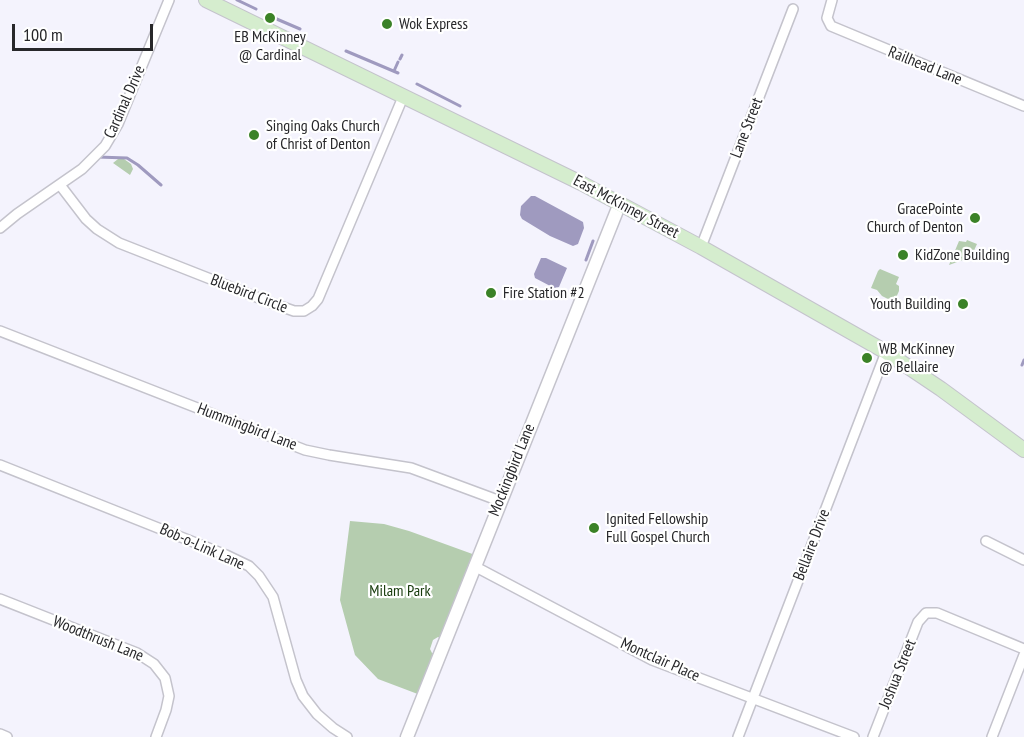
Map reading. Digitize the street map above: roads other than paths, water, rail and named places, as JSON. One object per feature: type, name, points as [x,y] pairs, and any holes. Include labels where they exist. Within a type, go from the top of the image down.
[{"type":"main road","name":"East McKinney Street","points":[[206,0],[620,203],[701,247],[886,352],[1024,450]]},
{"type":"street","name":"Cardinal Drive","points":[[0,228],[88,164],[110,139],[170,0]]},
{"type":"street","name":"Railhead Lane","points":[[832,0],[827,18],[828,23],[836,28],[1024,106]]},
{"type":"street","name":"Lane Street","points":[[701,247],[793,9]]},
{"type":"street","name":"Bluebird Circle","points":[[60,185],[86,219],[119,243],[274,304],[294,311],[304,311],[318,299],[403,97]]},
{"type":"street","name":"Mockingbird Lane","points":[[407,737],[620,203]]},
{"type":"street","name":"Hummingbird Lane","points":[[0,330],[305,450],[411,468],[500,501]]},
{"type":"street","name":"Bellaire Drive","points":[[738,737],[886,352]]},
{"type":"street","name":"Bob-o-Link Lane","points":[[0,465],[249,566],[260,576],[273,597],[296,680],[303,696],[317,714],[347,737]]},
{"type":"street","points":[[986,542],[1024,560]]},
{"type":"street","name":"Montclair Place","points":[[474,566],[652,660],[854,737]]},
{"type":"street","name":"Woodthrush Lane","points":[[0,600],[137,653],[154,664],[165,678],[169,696],[156,737]]},
{"type":"street","name":"Joshua Street","points":[[873,737],[917,624],[926,613],[938,614],[1024,650]]},
{"type":"street","points":[[992,737],[1024,655]]},
{"type":"street","points":[[0,734],[7,737]]},
{"type":"waterway","points":[[237,0],[256,9]]},
{"type":"waterway","points":[[272,17],[300,29]]},
{"type":"waterway","points":[[346,51],[398,73]]},
{"type":"waterway","points":[[400,59],[402,55]]},
{"type":"waterway","points":[[394,71],[398,62]]},
{"type":"waterway","points":[[417,84],[460,106]]},
{"type":"waterway","points":[[97,157],[127,158],[161,185]]},
{"type":"waterway","points":[[586,260],[593,241]]},
{"type":"waterway","points":[[1022,365],[1024,360]]},
{"type":"place","name":"EB McKinney @ Cardinal","points":[[270,18]]},
{"type":"place","name":"Wok Express","points":[[387,24]]},
{"type":"place","name":"Singing Oaks Church of Christ of Denton","points":[[254,135]]},
{"type":"place","name":"GracePointe Church of Denton","points":[[975,218]]},
{"type":"place","name":"KidZone Building","points":[[903,255]]},
{"type":"place","name":"Fire Station #2","points":[[491,293]]},
{"type":"place","name":"Youth Building","points":[[963,304]]},
{"type":"place","name":"WB McKinney @ Bellaire","points":[[867,358]]},
{"type":"place","name":"Ignited Fellowship Full Gospel Church","points":[[594,528]]},
{"type":"park label","name":"Milam Park","points":[[400,591]]}]
